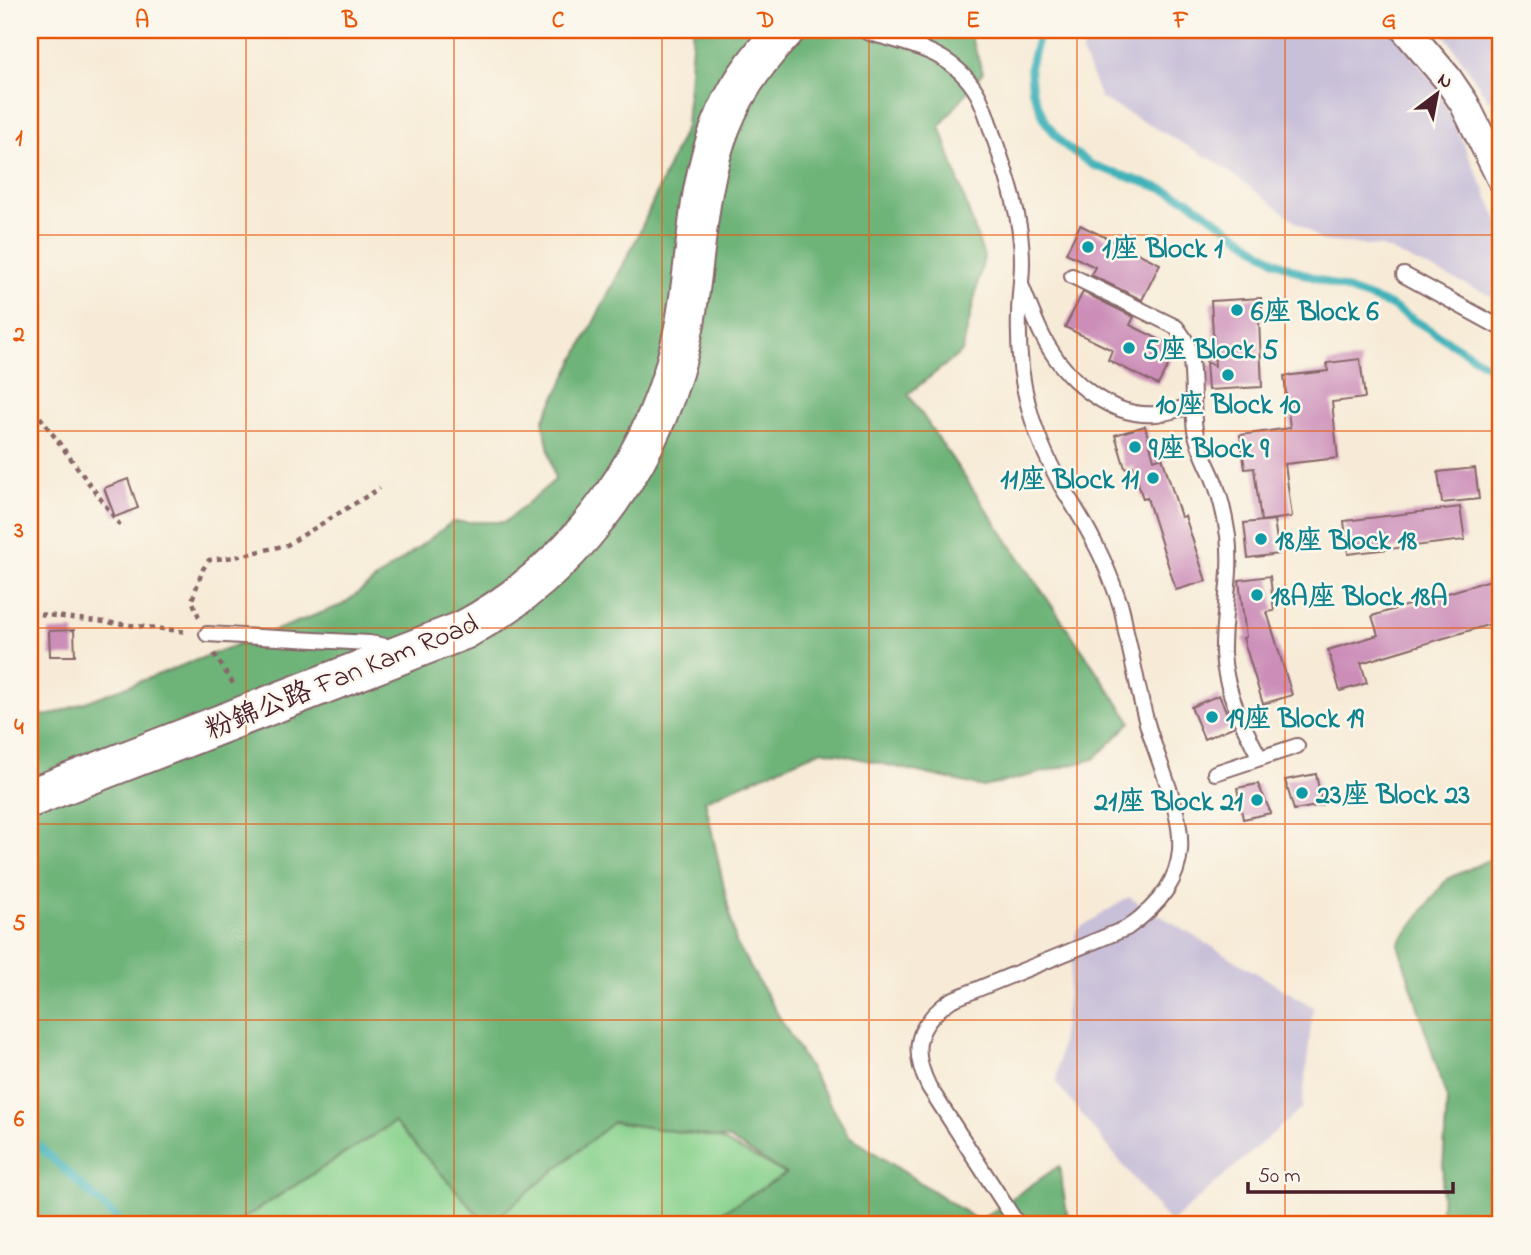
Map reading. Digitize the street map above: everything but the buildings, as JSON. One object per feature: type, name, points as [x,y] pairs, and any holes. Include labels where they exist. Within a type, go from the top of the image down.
[{"type":"main road","name":"粉錦公路 Fan Kam Road","points":[[30,798],[464,630],[519,595],[560,559],[597,519],[625,479],[656,421],[673,377],[685,321],[708,169],[721,125],[744,81],[785,30]]},
{"type":"street","points":[[1406,30],[1447,78],[1464,103],[1501,178]]},
{"type":"lane","points":[[863,30],[932,52],[958,71],[978,95],[1015,203],[1021,244],[1020,358],[1027,403],[1042,446],[1094,542],[1120,602],[1148,728],[1175,804],[1180,827],[1180,852],[1174,875],[1163,896],[1147,914],[1127,928],[951,1000],[935,1011],[923,1028],[918,1048],[920,1068],[929,1087],[1018,1225]]},
{"type":"lane","points":[[1404,275],[1501,328]]},
{"type":"lane","points":[[1072,276],[1175,327],[1185,340],[1190,355],[1195,430],[1213,477],[1228,538],[1230,569],[1223,656],[1235,705],[1260,758]]},
{"type":"lane","points":[[1022,286],[1047,345],[1061,366],[1080,385],[1118,409],[1137,414],[1157,414],[1193,405]]},
{"type":"lane","points":[[207,634],[369,643],[386,646],[398,656]]},
{"type":"lane","points":[[1215,773],[1297,746]]},
{"type":"path","points":[[40,417],[122,528]]},
{"type":"path","points":[[207,634],[192,600],[209,560],[287,545],[380,488]]},
{"type":"path","points":[[30,613],[207,634]]},
{"type":"path","points":[[214,653],[238,691]]},
{"type":"shaded area","points":[[1088,30],[1392,30],[1439,90],[1501,226],[1501,300],[1382,247],[1322,241],[1216,162],[1101,98],[1082,52]]},
{"type":"shaded area","points":[[1442,30],[1501,30],[1501,85],[1489,101]]},
{"type":"shaded area","points":[[1129,897],[1313,1007],[1302,1108],[1170,1223],[1056,1083],[1076,930]]},
{"type":"green space","points":[[693,30],[968,30],[983,72],[940,126],[984,257],[962,352],[908,394],[1131,722],[1094,759],[984,787],[822,750],[705,800],[736,943],[849,1136],[979,1221],[1059,1166],[1069,1225],[706,1225],[709,1220],[786,1174],[729,1139],[613,1122],[488,1225],[394,1122],[233,1225],[30,1225],[30,716],[51,715],[342,605],[452,522],[505,522],[555,480],[543,421],[637,238],[686,126]]},
{"type":"green space","points":[[1491,859],[1501,866],[1501,1225],[1440,1225],[1447,1099],[1398,944],[1447,879]]},
{"type":"green space","points":[[395,1122],[487,1225],[233,1225]]},
{"type":"green space","points":[[613,1122],[718,1138],[786,1174],[709,1220],[706,1225],[488,1225]]},
{"type":"waterway","points":[[1040,30],[1030,67],[1032,90],[1046,123],[1064,145],[1092,165],[1188,200],[1275,261],[1390,305],[1501,374]]},
{"type":"waterway","points":[[30,1138],[124,1225]]},
{"type":"place","name":"1座 Block 1","points":[[1088,247]]},
{"type":"place","name":"6座 Block 6","points":[[1237,310]]},
{"type":"place","name":"5座 Block 5","points":[[1129,348]]},
{"type":"place","name":"10座 Block 10","points":[[1228,375]]},
{"type":"place","name":"9座 Block 9","points":[[1135,447]]},
{"type":"place","name":"11座 Block 11","points":[[1153,478]]},
{"type":"place","name":"18座 Block 18","points":[[1261,539]]},
{"type":"place","name":"18A座 Block 18A","points":[[1257,595]]},
{"type":"place","name":"19座 Block 19","points":[[1212,717]]},
{"type":"place","name":"23座 Block 23","points":[[1302,793]]},
{"type":"place","name":"21座 Block 21","points":[[1257,800]]}]
